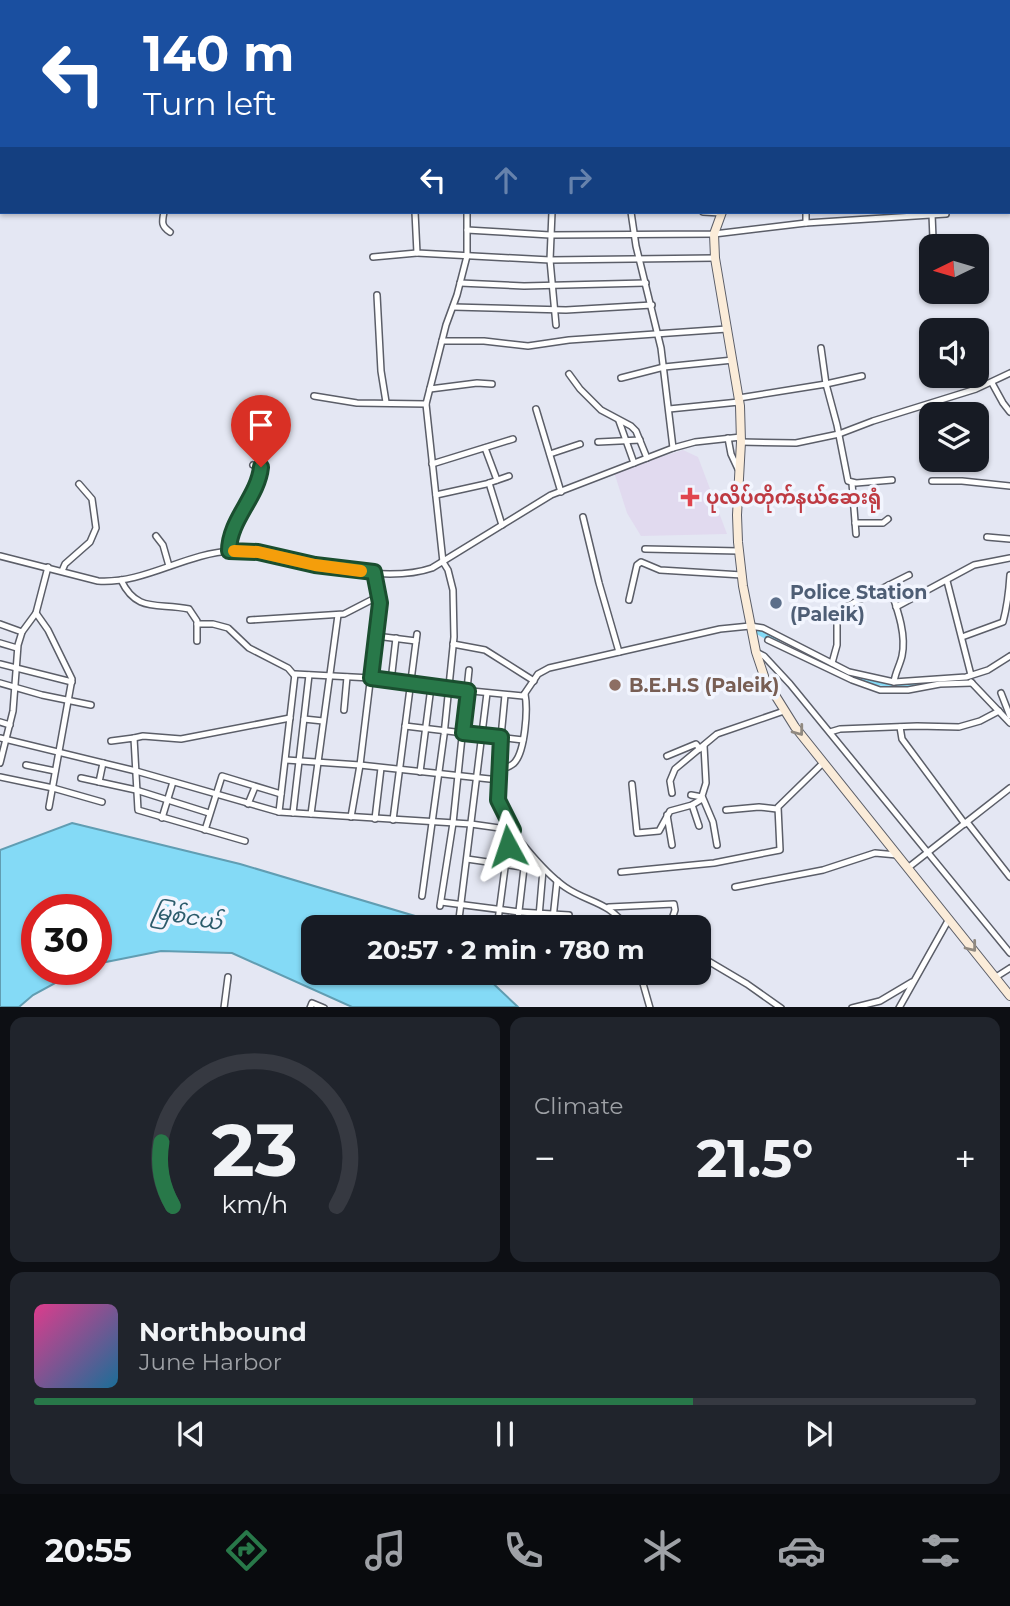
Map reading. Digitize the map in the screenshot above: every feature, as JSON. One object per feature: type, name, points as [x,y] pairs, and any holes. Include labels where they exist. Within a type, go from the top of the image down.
[{"type":"street","points":[[163,214],[161,223],[170,232]]},
{"type":"street","points":[[415,214],[417,253]]},
{"type":"street","points":[[422,896],[444,731],[453,644],[454,598],[448,570],[443,562],[426,404],[467,256],[467,214]]},
{"type":"street","points":[[552,214],[550,260],[556,325]]},
{"type":"street","points":[[631,214],[639,260],[658,333],[673,448]]},
{"type":"street","points":[[721,214],[714,234],[715,258],[739,400],[739,551],[750,626],[765,679],[784,711],[824,763],[1010,996]]},
{"type":"street","points":[[806,214],[806,223]]},
{"type":"street","points":[[843,214],[843,221]]},
{"type":"street","points":[[467,230],[550,235],[714,234],[908,214]]},
{"type":"street","points":[[933,234],[935,214]]},
{"type":"street","points":[[373,257],[417,253],[550,260],[715,258]]},
{"type":"street","points":[[460,282],[551,286],[646,283]]},
{"type":"street","points":[[377,295],[381,371],[386,402]]},
{"type":"street","points":[[453,307],[554,309],[652,305]]},
{"type":"street","points":[[442,341],[484,341],[528,346],[569,340],[727,329]]},
{"type":"street","points":[[821,348],[846,478],[852,483],[892,480]]},
{"type":"street","points":[[621,378],[664,368],[733,360]]},
{"type":"street","points":[[0,556],[98,580],[121,580],[152,573],[196,556],[229,551],[258,552],[315,565],[410,573],[432,568],[443,562],[543,499],[673,448],[728,438],[796,443],[838,433],[992,383],[1010,373]]},
{"type":"street","points":[[569,374],[601,410],[631,426],[647,458]]},
{"type":"street","points":[[669,409],[739,400],[862,376]]},
{"type":"street","points":[[430,389],[477,383],[492,384]]},
{"type":"street","points":[[992,383],[1006,410],[1010,412]]},
{"type":"street","points":[[314,396],[357,403],[426,404]]},
{"type":"street","points":[[536,409],[561,492]]},
{"type":"street","points":[[619,421],[634,463]]},
{"type":"street","points":[[728,438],[739,472]]},
{"type":"street","points":[[432,464],[513,439]]},
{"type":"street","points":[[598,442],[640,440]]},
{"type":"street","points":[[550,454],[580,444]]},
{"type":"street","points":[[485,448],[497,480]]},
{"type":"street","points":[[229,551],[234,529],[256,487],[261,467],[253,465]]},
{"type":"street","points":[[436,495],[489,483],[509,475]]},
{"type":"street","points":[[932,481],[1010,486]]},
{"type":"street","points":[[489,483],[502,525]]},
{"type":"street","points":[[852,483],[856,534]]},
{"type":"street","points":[[62,571],[70,559],[90,542],[96,528],[92,499],[79,484]]},
{"type":"street","points":[[583,517],[619,652]]},
{"type":"street","points":[[855,523],[883,523],[888,520]]},
{"type":"street","points":[[156,536],[163,545],[169,566]]},
{"type":"street","points":[[987,537],[1010,538]]},
{"type":"street","points":[[645,549],[739,551]]},
{"type":"street","points":[[896,607],[947,581],[956,573],[978,564],[1010,558]]},
{"type":"street","points":[[629,600],[637,565],[641,562],[660,570],[742,575]]},
{"type":"street","points":[[1,759],[4,739],[10,725],[17,648],[22,632],[36,613],[48,567]]},
{"type":"street","points":[[351,817],[376,636],[379,596],[374,572]]},
{"type":"street","points":[[832,663],[837,645],[838,612],[909,575]]},
{"type":"street","points":[[962,637],[1007,620],[1004,609],[1009,595],[1010,575]]},
{"type":"street","points":[[121,580],[124,588],[139,602],[152,606],[188,608],[196,618],[197,641]]},
{"type":"street","points":[[947,581],[970,679],[1009,719]]},
{"type":"street","points":[[889,585],[902,632],[902,654],[894,682]]},
{"type":"street","points":[[250,620],[338,615],[352,612],[379,596]]},
{"type":"street","points":[[36,613],[70,672],[72,682],[49,807]]},
{"type":"street","points":[[311,814],[338,615]]},
{"type":"street","points":[[0,624],[22,632]]},
{"type":"street","points":[[197,624],[228,628],[250,648],[288,668],[294,675],[279,812]]},
{"type":"street","points":[[499,770],[514,763],[523,740],[527,709],[525,694],[543,670],[720,629],[750,626],[763,628],[859,675],[910,686],[970,679],[1010,656]]},
{"type":"street","points":[[376,636],[416,637],[393,820]]},
{"type":"street","points":[[391,681],[396,638]]},
{"type":"street","points":[[768,640],[868,687],[880,690],[970,679]]},
{"type":"street","points":[[0,643],[17,648]]},
{"type":"street","points":[[453,644],[485,650],[534,681]]},
{"type":"street","points":[[756,652],[764,656],[830,732],[1010,953]]},
{"type":"street","points":[[0,664],[72,682]]},
{"type":"street","points":[[469,670],[453,823],[441,904],[569,915]]},
{"type":"street","points":[[294,675],[371,678],[505,695],[525,694]]},
{"type":"street","points":[[293,813],[309,675]]},
{"type":"street","points":[[344,710],[347,677]]},
{"type":"street","points":[[0,683],[91,705]]},
{"type":"street","points":[[420,772],[431,687]]},
{"type":"street","points":[[460,915],[487,693]]},
{"type":"street","points":[[1001,693],[1009,719]]},
{"type":"street","points":[[505,695],[499,806],[511,830],[544,870],[557,881],[618,915]]},
{"type":"street","points":[[672,793],[670,781],[675,769],[700,746],[715,736],[784,711]]},
{"type":"street","points":[[830,732],[840,729],[959,727],[980,722],[999,711]]},
{"type":"street","points":[[111,741],[143,736],[181,739],[290,718]]},
{"type":"street","points":[[304,719],[323,721]]},
{"type":"street","points":[[0,722],[10,725]]},
{"type":"street","points":[[405,726],[523,740]]},
{"type":"street","points":[[901,727],[902,739],[1010,877]]},
{"type":"street","points":[[134,738],[137,809],[245,841]]},
{"type":"street","points":[[4,739],[136,771],[279,812],[471,824],[511,830]]},
{"type":"street","points":[[667,755],[700,746]]},
{"type":"street","points":[[700,746],[706,774],[702,798],[713,822],[717,845]]},
{"type":"street","points":[[286,761],[360,765],[499,780]]},
{"type":"street","points":[[99,782],[103,763]]},
{"type":"street","points":[[621,872],[713,863],[780,849],[777,809],[824,763]]},
{"type":"street","points":[[26,765],[55,771]]},
{"type":"street","points":[[374,819],[381,768]]},
{"type":"street","points":[[205,831],[222,776],[281,794]]},
{"type":"street","points":[[0,777],[102,802]]},
{"type":"street","points":[[81,778],[136,790],[209,813]]},
{"type":"street","points":[[162,818],[173,782]]},
{"type":"street","points":[[632,784],[637,832],[659,831],[670,811],[692,805],[702,798]]},
{"type":"street","points":[[248,804],[255,787]]},
{"type":"street","points":[[909,867],[1009,789]]},
{"type":"street","points":[[691,795],[702,798]]},
{"type":"street","points":[[692,805],[699,826]]},
{"type":"street","points":[[726,810],[759,807],[777,809]]},
{"type":"street","points":[[666,819],[672,845]]},
{"type":"street","points":[[498,915],[511,830]]},
{"type":"street","points":[[735,887],[823,870],[875,853],[900,856]]},
{"type":"street","points":[[467,859],[544,870]]},
{"type":"street","points":[[519,915],[524,868]]},
{"type":"street","points":[[540,913],[544,870]]},
{"type":"street","points":[[554,914],[557,881]]},
{"type":"street","points":[[607,907],[674,904],[673,915]]},
{"type":"street","points":[[899,1007],[950,919]]},
{"type":"street","points":[[711,963],[781,1007]]},
{"type":"street","points":[[996,977],[1010,968]]},
{"type":"street","points":[[224,1007],[228,977]]},
{"type":"street","points":[[852,1007],[880,1001],[915,981]]},
{"type":"street","points":[[644,985],[650,1007]]},
{"type":"street","points":[[310,1007],[312,1003],[324,1007]]},
{"type":"shaded area","points":[[683,450],[698,457],[727,534],[641,536],[627,513],[614,472]]},
{"type":"water","name":"မြစ်ငယ်","points":[[72,823],[240,864],[412,915],[301,915],[301,984],[232,953],[161,951],[112,961],[112,894],[21,894],[21,985],[51,985],[19,1007],[0,1007],[0,850]]},
{"type":"water","points":[[303,985],[495,985],[518,1007],[352,1007]]},
{"type":"waterway","points":[[759,632],[777,642]]},
{"type":"waterway","points":[[825,664],[869,680],[891,684],[915,683]]},
{"type":"slow traffic","points":[[234,551],[258,552],[315,565],[361,571]]},
{"type":"place","name":"ပုလိပ်တိုက်နယ်ဆေးရုံ","points":[[690,497]]},
{"type":"place","name":"Police Station (Paleik)","points":[[776,603]]},
{"type":"place","name":"B.E.H.S (Paleik)","points":[[615,685]]},
{"type":"route","points":[[261,467],[256,487],[234,529],[229,551],[258,552],[315,565],[374,572],[380,603],[371,678],[468,691],[463,733],[501,737],[498,800],[513,830],[510,830],[508,846]]}]
